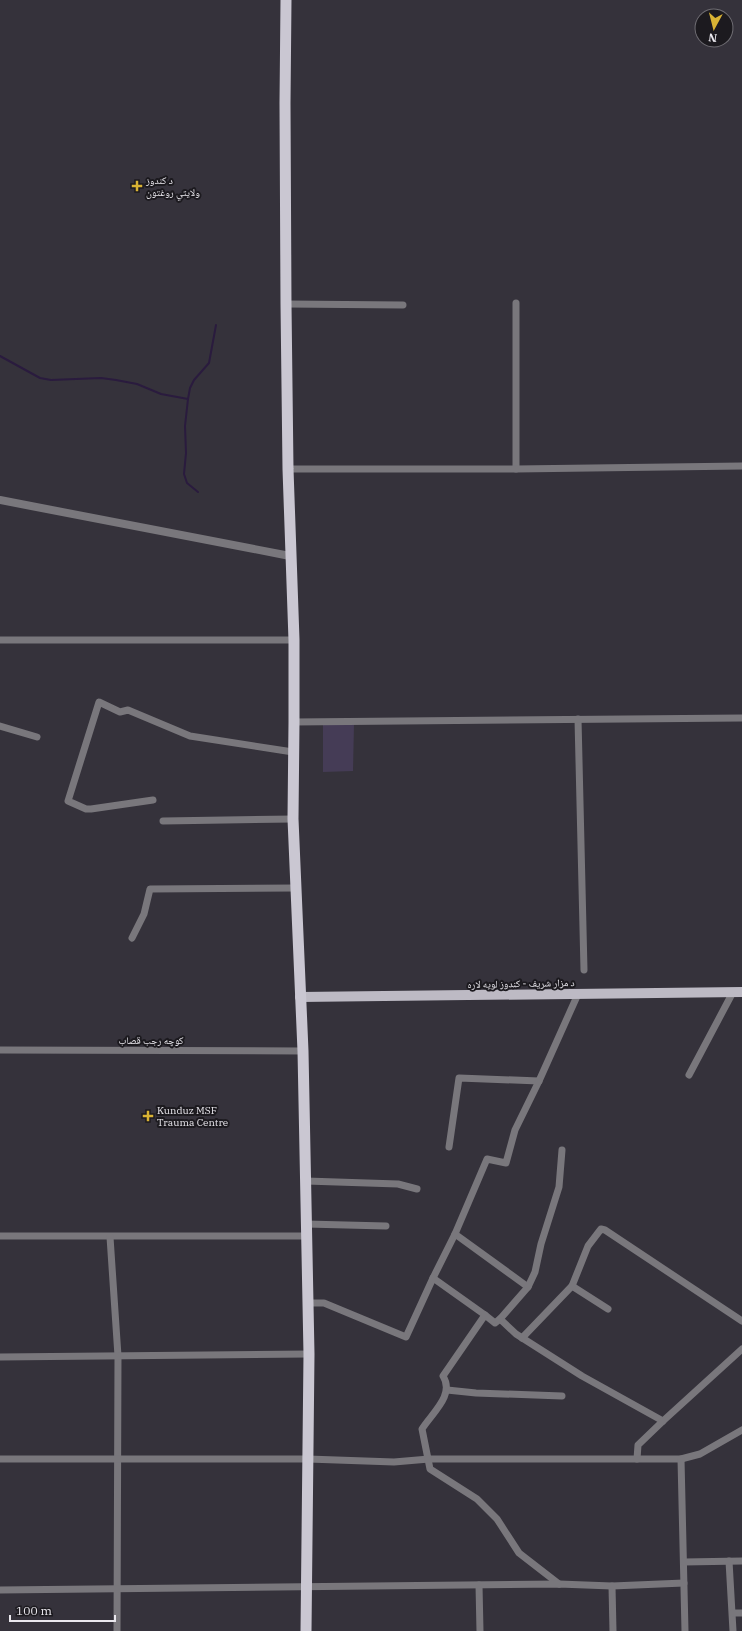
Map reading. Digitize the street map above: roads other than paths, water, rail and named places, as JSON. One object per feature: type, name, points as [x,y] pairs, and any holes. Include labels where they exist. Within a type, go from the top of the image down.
[{"type":"highway","points":[[286,0],[286,304],[290,556],[294,640],[293,819],[303,1051],[309,1354],[306,1631]]},
{"type":"main road","name":"د مزار شریف - کندوز لویه لاره","points":[[300,997],[738,992]]},
{"type":"street","points":[[516,303],[516,469]]},
{"type":"street","points":[[286,304],[403,305]]},
{"type":"street","points":[[288,469],[516,469],[742,466]]},
{"type":"street","points":[[0,500],[290,556]]},
{"type":"street","points":[[0,640],[294,640]]},
{"type":"street","points":[[153,800],[92,809],[86,809],[68,801],[99,702],[120,712],[128,710],[190,736],[294,752]]},
{"type":"street","points":[[294,722],[742,718]]},
{"type":"street","points":[[578,720],[584,970]]},
{"type":"street","points":[[0,726],[37,737]]},
{"type":"street","points":[[164,821],[293,819]]},
{"type":"street","points":[[132,938],[144,914],[150,889],[296,888]]},
{"type":"street","points":[[689,1075],[738,992]]},
{"type":"street","points":[[308,1303],[324,1304],[406,1337],[455,1234],[487,1159],[506,1163],[515,1130],[578,994]]},
{"type":"street","name":"کوچه رجب قصاب","points":[[0,1050],[303,1051]]},
{"type":"street","points":[[450,1146],[459,1078],[539,1081]]},
{"type":"street","points":[[433,1278],[495,1323],[500,1319],[528,1287],[538,1262],[541,1244],[559,1187],[562,1150]]},
{"type":"street","points":[[306,1181],[398,1184],[417,1189]]},
{"type":"street","points":[[306,1224],[386,1226]]},
{"type":"street","points":[[522,1338],[572,1286],[588,1246],[599,1230],[605,1230],[742,1321]]},
{"type":"street","points":[[455,1234],[528,1287]]},
{"type":"street","points":[[0,1236],[306,1236]]},
{"type":"street","points":[[110,1237],[118,1356],[117,1631]]},
{"type":"street","points":[[572,1286],[608,1309]]},
{"type":"street","points":[[485,1315],[443,1376],[447,1382],[447,1390],[441,1403],[422,1429],[430,1469],[477,1499],[497,1519],[519,1553],[559,1584]]},
{"type":"street","points":[[500,1319],[516,1334],[582,1376],[663,1421]]},
{"type":"street","points":[[638,1459],[638,1445],[742,1350]]},
{"type":"street","points":[[0,1357],[309,1354]]},
{"type":"street","points":[[447,1390],[476,1393],[562,1396]]},
{"type":"street","points":[[0,1459],[308,1459],[394,1462],[429,1459],[681,1459],[700,1454],[742,1430]]},
{"type":"street","points":[[681,1459],[685,1631]]},
{"type":"street","points":[[729,1561],[733,1631]]},
{"type":"street","points":[[684,1562],[742,1561]]},
{"type":"street","points":[[0,1590],[118,1590],[559,1584],[612,1586],[684,1583]]},
{"type":"street","points":[[479,1585],[480,1631]]},
{"type":"street","points":[[612,1586],[613,1631]]},
{"type":"street","points":[[733,1613],[742,1614]]},
{"type":"waterway","points":[[198,492],[187,483],[184,474],[186,453],[185,426],[190,388],[194,380],[209,363],[216,325]]},
{"type":"waterway","points":[[0,356],[40,378],[51,380],[101,378],[116,380],[137,384],[161,394],[188,399]]},
{"type":"place","name":"د کندوز ولایتي روغتون","points":[[137,186]]},
{"type":"place","name":"Kunduz MSF Trauma Centre","points":[[148,1116]]}]
